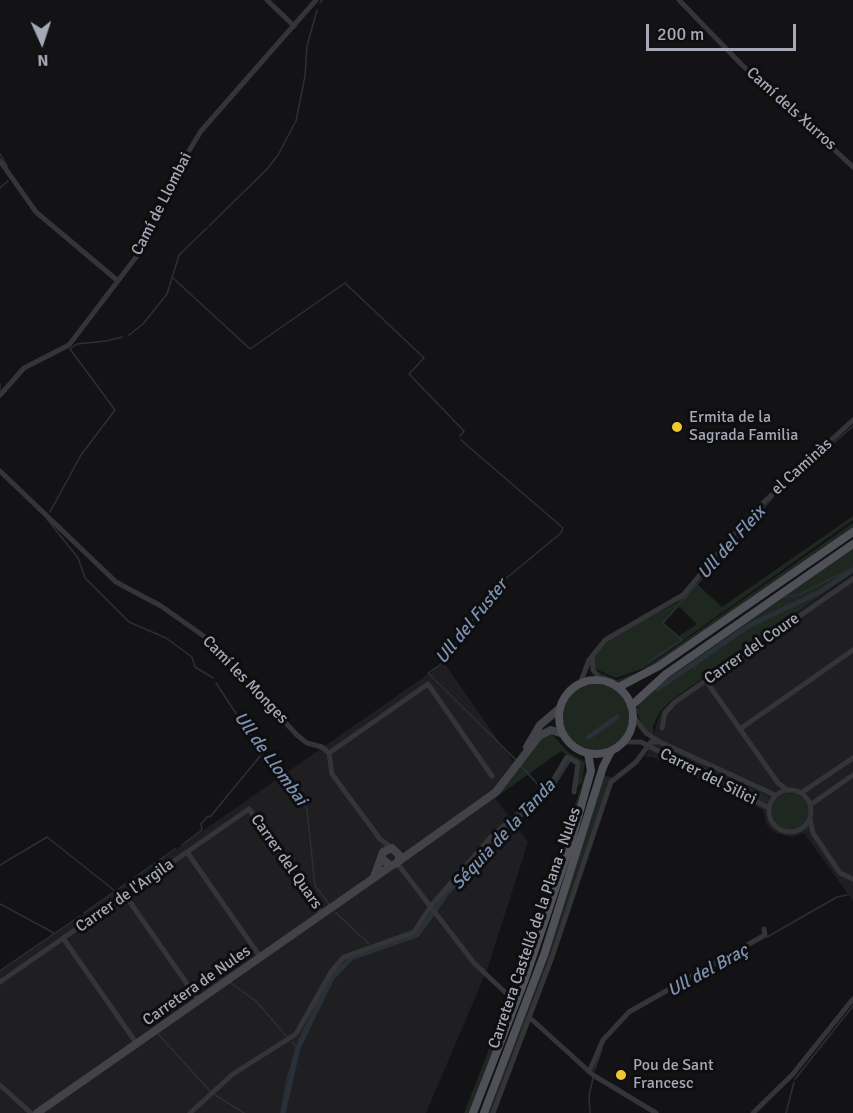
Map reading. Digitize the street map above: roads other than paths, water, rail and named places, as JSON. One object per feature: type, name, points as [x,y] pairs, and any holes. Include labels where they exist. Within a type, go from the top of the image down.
[{"type":"main road","points":[[619,687],[659,666],[853,532]]},
{"type":"main road","points":[[631,706],[652,684],[853,544]]},
{"type":"main road","points":[[601,680],[619,687],[631,706],[633,716],[631,730],[623,742],[611,751],[588,753],[575,747],[563,734],[560,708],[567,694],[580,684],[601,680]]},
{"type":"main road","name":"Carretera de Nules","points":[[525,754],[533,733],[560,708]]},
{"type":"main road","name":"Carretera de Nules","points":[[38,1113],[397,865],[496,792],[509,779],[525,754],[543,733],[551,730],[563,734]]},
{"type":"main road","name":"Carretera Castelló de la Plana - Nules","points":[[484,1113],[547,946],[603,767],[611,751]]},
{"type":"main road","name":"Carretera Castelló de la Plana - Nules","points":[[473,1113],[525,979],[570,846],[591,771],[588,753]]},
{"type":"main road","name":"Carretera de Nules","points":[[371,881],[383,855],[393,848],[407,849],[428,842]]},
{"type":"main road","points":[[393,848],[398,851],[397,865]]},
{"type":"main road","points":[[383,855],[397,865]]},
{"type":"street","points":[[267,0],[294,26]]},
{"type":"street","name":"Camí de Llombai","points":[[0,395],[24,368],[69,345],[140,252],[181,164],[201,131],[316,0]]},
{"type":"street","name":"Camí dels Xurros","points":[[679,0],[742,65],[853,166]]},
{"type":"street","points":[[0,161],[36,212],[118,281]]},
{"type":"street","name":"el Caminàs","points":[[592,655],[605,639],[617,631],[661,610],[683,595],[753,512],[853,420]]},
{"type":"street","name":"Camí les Monges","points":[[0,471],[116,582],[161,606],[205,637],[297,735],[307,743],[322,747],[329,753]]},
{"type":"street","name":"Carrer del Coure","points":[[662,728],[665,713],[706,681],[853,579]]},
{"type":"street","points":[[740,729],[853,650]]},
{"type":"street","points":[[592,655],[593,670],[601,680]]},
{"type":"street","points":[[580,684],[592,655]]},
{"type":"street","points":[[706,681],[777,783],[787,790],[801,793],[810,805],[813,833],[840,873],[851,880]]},
{"type":"street","points":[[393,848],[380,839],[332,774],[329,753],[428,684],[492,776]]},
{"type":"street","name":"Carrer del Silici","points":[[633,716],[646,733],[660,742],[777,794]]},
{"type":"street","name":"Carrer del Silici","points":[[623,742],[637,741],[769,808]]},
{"type":"street","name":"Carrer del Silici","points":[[647,746],[651,742],[660,742]]},
{"type":"street","points":[[493,1113],[611,782],[644,754],[647,746]]},
{"type":"street","points":[[644,754],[658,752]]},
{"type":"street","points":[[189,1113],[233,1074],[296,1034],[331,972],[344,957],[414,932],[431,906],[491,837],[549,787],[567,757],[578,763],[574,792]]},
{"type":"street","points":[[801,793],[853,758]]},
{"type":"street","points":[[810,805],[853,775]]},
{"type":"street","points":[[777,783],[777,794],[769,808],[771,822],[776,827],[789,832],[802,828],[810,819]]},
{"type":"street","points":[[777,794],[787,790]]},
{"type":"street","name":"Carrer de l'Argila","points":[[0,982],[249,809]]},
{"type":"street","name":"Carrer del Quars","points":[[249,809],[323,915]]},
{"type":"street","points":[[802,828],[813,833]]},
{"type":"street","points":[[380,839],[383,855]]},
{"type":"street","points":[[187,852],[261,958]]},
{"type":"street","points":[[397,865],[474,963],[506,993]]},
{"type":"street","points":[[125,895],[199,1001]]},
{"type":"street","points":[[589,1072],[603,1040],[629,1012],[765,935],[764,929]]},
{"type":"street","points":[[63,938],[137,1044]]},
{"type":"street","points":[[753,1113],[792,1075],[853,999]]},
{"type":"street","points":[[529,1017],[589,1072],[657,1113]]},
{"type":"street","points":[[0,1085],[31,1113]]},
{"type":"waterway","name":"Ull de Llombai","points":[[209,226],[268,168],[278,155],[296,121],[305,76],[307,46],[317,10]]},
{"type":"waterway","points":[[0,154],[7,166]]},
{"type":"waterway","points":[[0,188],[8,181]]},
{"type":"waterway","name":"Ull de Llombai","points":[[129,335],[143,324],[167,294],[179,255],[207,228]]},
{"type":"waterway","name":"Ull del Fuster","points":[[172,277],[250,349],[345,283],[424,358],[409,374],[464,431],[460,436]]},
{"type":"waterway","name":"Ull de Llombai","points":[[50,512],[81,455],[115,410],[70,349],[77,344],[122,337]]},
{"type":"waterway","points":[[0,384],[0,390]]},
{"type":"waterway","name":"Ull del Fleix","points":[[814,460],[853,426]]},
{"type":"waterway","name":"Ull del Fuster","points":[[461,440],[563,528],[561,533],[498,585],[440,665],[428,673],[516,760]]},
{"type":"waterway","name":"Ull del Fleix","points":[[650,661],[682,640],[663,623],[773,497]]},
{"type":"waterway","name":"Ull de Llombai","points":[[47,519],[78,558],[85,578],[129,622],[166,638],[192,657],[195,667],[213,678]]},
{"type":"waterway","points":[[785,597],[798,595],[853,568]]},
{"type":"waterway","name":"Séquia de la Tanda","points":[[657,689],[750,625],[818,593],[853,570]]},
{"type":"waterway","name":"Séquia de la Tanda","points":[[695,669],[694,666],[748,628],[819,592]]},
{"type":"waterway","name":"Ull de Llombai","points":[[216,683],[268,762],[279,772],[307,809],[315,886],[330,905]]},
{"type":"waterway","name":"Séquia de la Tanda","points":[[589,737],[617,717]]},
{"type":"waterway","points":[[182,845],[202,830],[201,824],[208,816],[210,817],[261,755]]},
{"type":"waterway","name":"Séquia de la Tanda","points":[[436,909],[446,894],[505,829],[550,790],[570,758]]},
{"type":"waterway","name":"Ull del Fuster","points":[[522,767],[542,789]]},
{"type":"waterway","name":"Séquia de la Tanda","points":[[450,888],[503,830]]},
{"type":"waterway","points":[[0,865],[47,837],[115,891]]},
{"type":"waterway","points":[[84,913],[175,849]]},
{"type":"waterway","name":"Séquia de la Tanda","points":[[437,906],[445,894]]},
{"type":"waterway","name":"Ull del Braç","points":[[767,937],[837,897],[847,895]]},
{"type":"waterway","points":[[0,904],[54,933]]},
{"type":"waterway","name":"Ull de Llombai","points":[[335,912],[368,943]]},
{"type":"waterway","name":"Séquia de la Tanda","points":[[418,931],[431,913]]},
{"type":"waterway","name":"Séquia de la Tanda","points":[[283,1113],[298,1048],[332,978],[351,958],[417,935],[433,913]]},
{"type":"waterway","points":[[0,971],[80,916]]},
{"type":"waterway","name":"Séquia de la Tanda","points":[[396,941],[412,936]]},
{"type":"waterway","name":"Séquia de la Tanda","points":[[332,975],[350,958]]},
{"type":"waterway","points":[[231,983],[256,1001],[287,1037]]},
{"type":"waterway","name":"Séquia de la Tanda","points":[[281,1113],[287,1080],[299,1039],[319,998]]},
{"type":"waterway","points":[[795,1079],[853,1006]]},
{"type":"waterway","points":[[158,1034],[210,1091]]},
{"type":"waterway","points":[[292,1042],[298,1048]]},
{"type":"waterway","name":"Ull del Braç","points":[[594,1071],[602,1049]]},
{"type":"waterway","name":"Ull del Braç","points":[[590,1113],[589,1096],[593,1078]]},
{"type":"waterway","points":[[786,1113],[794,1082]]},
{"type":"waterway","points":[[215,1095],[244,1113]]},
{"type":"place","name":"Ermita de la Sagrada Familia","points":[[677,427]]},
{"type":"place","name":"Pou de Sant Francesc","points":[[621,1075]]}]
